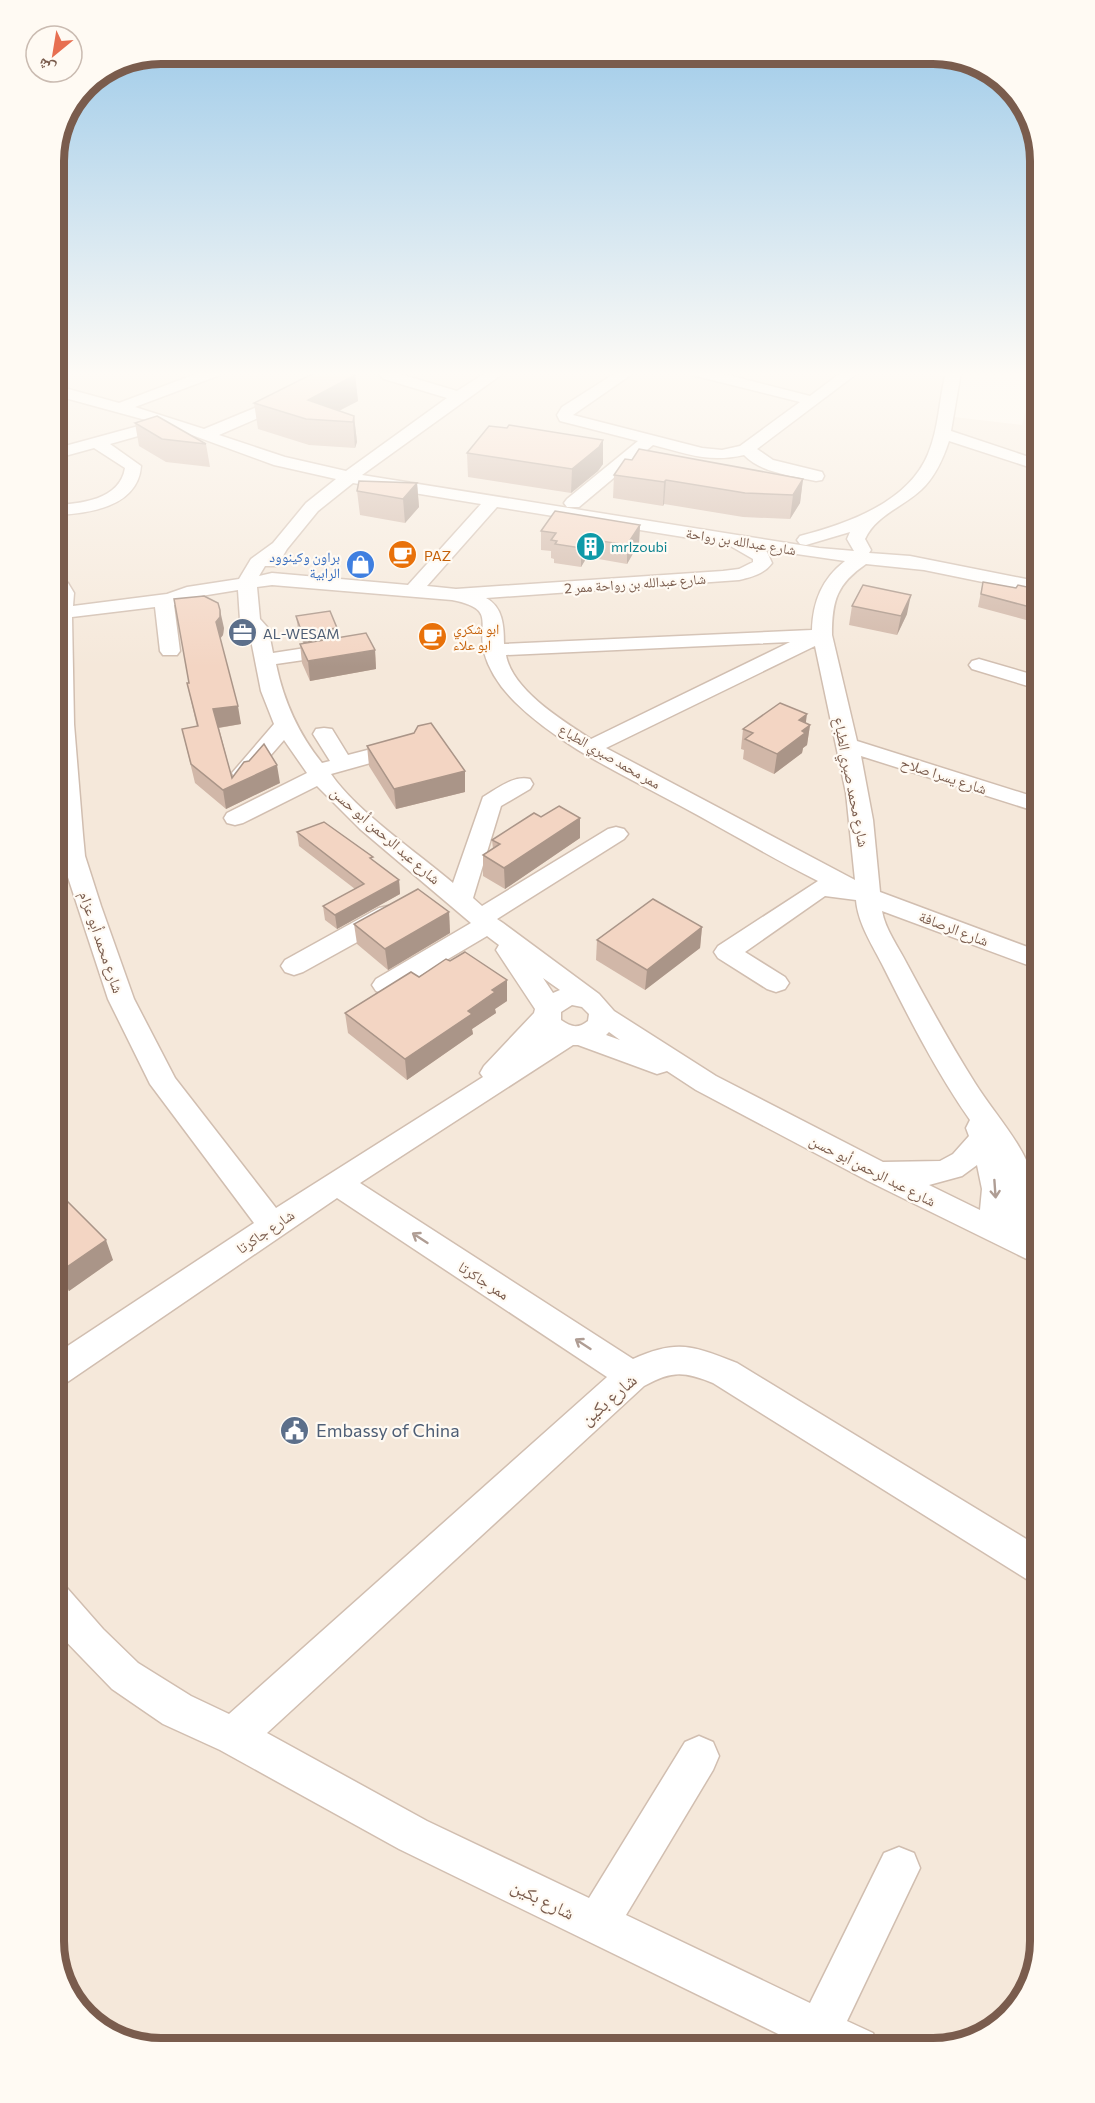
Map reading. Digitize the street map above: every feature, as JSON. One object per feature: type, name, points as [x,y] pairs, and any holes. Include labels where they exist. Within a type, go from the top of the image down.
[{"type":"street","points":[[65,509],[105,503],[118,494],[133,475],[133,470]]},
{"type":"street","points":[[281,470],[304,494],[354,497],[423,487]]},
{"type":"street","name":"شارع عبدالله بن رواحة","points":[[333,470],[493,501],[726,538],[812,547]]},
{"type":"street","name":"شارع عبدالله بن رواحة","points":[[340,470],[352,474]]},
{"type":"street","name":"شارع عبد الرحمن أبو حسن","points":[[357,470],[304,494],[279,547],[254,586],[263,620],[254,622],[271,691],[285,725],[319,773],[434,895],[488,924],[596,1008],[706,1083],[878,1173],[1030,1249]]},
{"type":"street","points":[[397,470],[423,487]]},
{"type":"street","points":[[573,504],[614,470]]},
{"type":"street","points":[[796,470],[816,476]]},
{"type":"street","points":[[826,592],[841,573],[861,555],[856,539],[858,530],[912,490],[927,470]]},
{"type":"street","name":"شارع عبدالله بن رواحة","points":[[423,487],[573,504],[926,565],[1030,586]]},
{"type":"street","points":[[412,592],[493,501]]},
{"type":"street","points":[[812,547],[832,533],[870,519]]},
{"type":"street","name":"شارع عبدالله بن رواحة ممر 2","points":[[458,594],[723,577],[749,572],[762,562],[761,556],[754,550],[726,538]]},
{"type":"street","name":"شارع محمد صبري الطباع","points":[[812,547],[826,592],[822,635],[847,745],[866,849],[866,895],[870,915],[967,1094],[991,1125],[1014,1167],[1022,1194],[1022,1208],[1018,1224],[1002,1235],[997,1189],[983,1138],[967,1094]]},
{"type":"street","name":"ممر محمد صبري الطباع","points":[[254,586],[289,580],[412,592],[458,594],[472,598],[490,610],[494,619],[493,650],[502,673],[530,704],[591,747],[866,895]]},
{"type":"street","points":[[196,599],[254,586]]},
{"type":"street","points":[[167,600],[187,593],[254,586]]},
{"type":"street","points":[[65,613],[167,600],[196,599],[229,604],[254,622]]},
{"type":"street","points":[[167,600],[170,651]]},
{"type":"street","points":[[493,650],[822,635]]},
{"type":"street","points":[[591,747],[822,635]]},
{"type":"street","points":[[265,660],[353,646]]},
{"type":"street","points":[[979,665],[1030,681]]},
{"type":"street","points":[[243,773],[285,725]]},
{"type":"street","points":[[324,734],[343,764]]},
{"type":"street","name":"شارع يسرا صلاح","points":[[847,745],[1030,803]]},
{"type":"street","points":[[235,818],[319,773],[406,746]]},
{"type":"street","points":[[294,966],[434,895],[491,802],[522,784]]},
{"type":"street","points":[[385,985],[488,924],[616,834]]},
{"type":"street","name":"شارع محمد أبو عزام","points":[[65,861],[121,999],[164,1084],[273,1226]]},
{"type":"street","points":[[776,983],[727,952],[820,888],[866,895]]},
{"type":"street","name":"شارع الرصافة","points":[[866,895],[1030,957]]},
{"type":"street","name":"شارع عبد الرحمن أبو حسن","points":[[488,924],[538,990],[547,1013]]},
{"type":"street","points":[[571,996],[596,1008],[597,1029],[574,1036],[552,1029],[547,1013],[553,1002],[571,996]]},
{"type":"street","name":"شارع جاكرتا","points":[[477,1092],[547,1013]]},
{"type":"street","name":"شارع عبد الرحمن أبو حسن","points":[[574,1036],[706,1083]]},
{"type":"street","name":"شارع جاكرتا","points":[[64,1366],[477,1092],[574,1036]]},
{"type":"street","points":[[878,1173],[933,1175],[951,1170],[974,1153],[983,1138]]},
{"type":"street","points":[[1014,1167],[1030,1192]]},
{"type":"street","name":"ممر جاكرتا","points":[[337,1183],[632,1376]]},
{"type":"street","name":"شارع بكين","points":[[234,1736],[632,1376],[655,1363],[676,1357],[725,1373],[1030,1561]]},
{"type":"street","name":"شارع بكين","points":[[64,1613],[125,1676],[177,1710],[234,1736],[413,1835],[834,2038]]},
{"type":"street","points":[[596,1925],[699,1756]]},
{"type":"street","points":[[819,2031],[899,1868]]},
{"type":"shaded area","points":[[65,470],[1030,470],[1030,1942],[1029,1961],[1021,1985],[1014,1996],[993,2019],[982,2026],[953,2037],[934,2038],[155,2038],[142,2037],[118,2029],[93,2010],[77,1990],[66,1961],[64,1942]]},
{"type":"building","points":[[617,470],[755,470],[803,479],[793,495],[745,493],[666,480],[664,482],[614,475]]},
{"type":"building","points":[[359,481],[417,483],[403,499],[357,491]]},
{"type":"building","points":[[555,511],[640,525],[627,545],[588,539],[581,548],[555,544],[557,541],[551,540],[556,533],[541,531]]},
{"type":"building","points":[[983,582],[1016,588],[1018,585],[1030,588],[1030,607],[981,594]]},
{"type":"building","points":[[863,585],[911,595],[901,616],[852,606]]},
{"type":"building","points":[[204,596],[218,603],[220,617],[216,622],[238,706],[213,709],[232,778],[244,762],[249,761],[264,744],[277,765],[223,790],[191,764],[182,729],[198,726],[187,683],[189,683],[174,599]]},
{"type":"building","points":[[330,611],[337,628],[302,633],[296,616]]},
{"type":"building","points":[[366,633],[375,650],[308,661],[300,644]]},
{"type":"building","points":[[780,703],[807,714],[799,720],[810,725],[802,731],[805,733],[777,754],[745,739],[753,733],[743,729]]},
{"type":"building","points":[[431,723],[465,771],[394,789],[367,746],[414,733],[418,726]]},
{"type":"building","points":[[559,806],[580,818],[504,868],[483,855],[500,844],[492,840],[534,813],[541,817]]},
{"type":"building","points":[[324,822],[373,857],[370,858],[399,880],[335,915],[323,906],[364,884],[297,832]]},
{"type":"building","points":[[418,889],[449,912],[385,949],[354,924]]},
{"type":"building","points":[[653,899],[702,927],[647,970],[597,940]]},
{"type":"building","points":[[465,952],[507,980],[492,990],[495,992],[468,1011],[472,1014],[405,1059],[345,1013],[411,972],[419,977],[446,959],[450,961]]},
{"type":"building","points":[[64,1198],[106,1240],[64,1269]]},
{"type":"place","name":"mrlzoubi","points":[[590,546]]},
{"type":"place","name":"PAZ","points":[[403,555]]},
{"type":"place","name":"براون وكينوود الرابية","points":[[361,564]]},
{"type":"place","name":"AL-WESAM","points":[[242,633]]},
{"type":"place","name":"ابو شكري ابو علاء","points":[[432,636]]},
{"type":"place","name":"Embassy of China","points":[[295,1430]]}]
